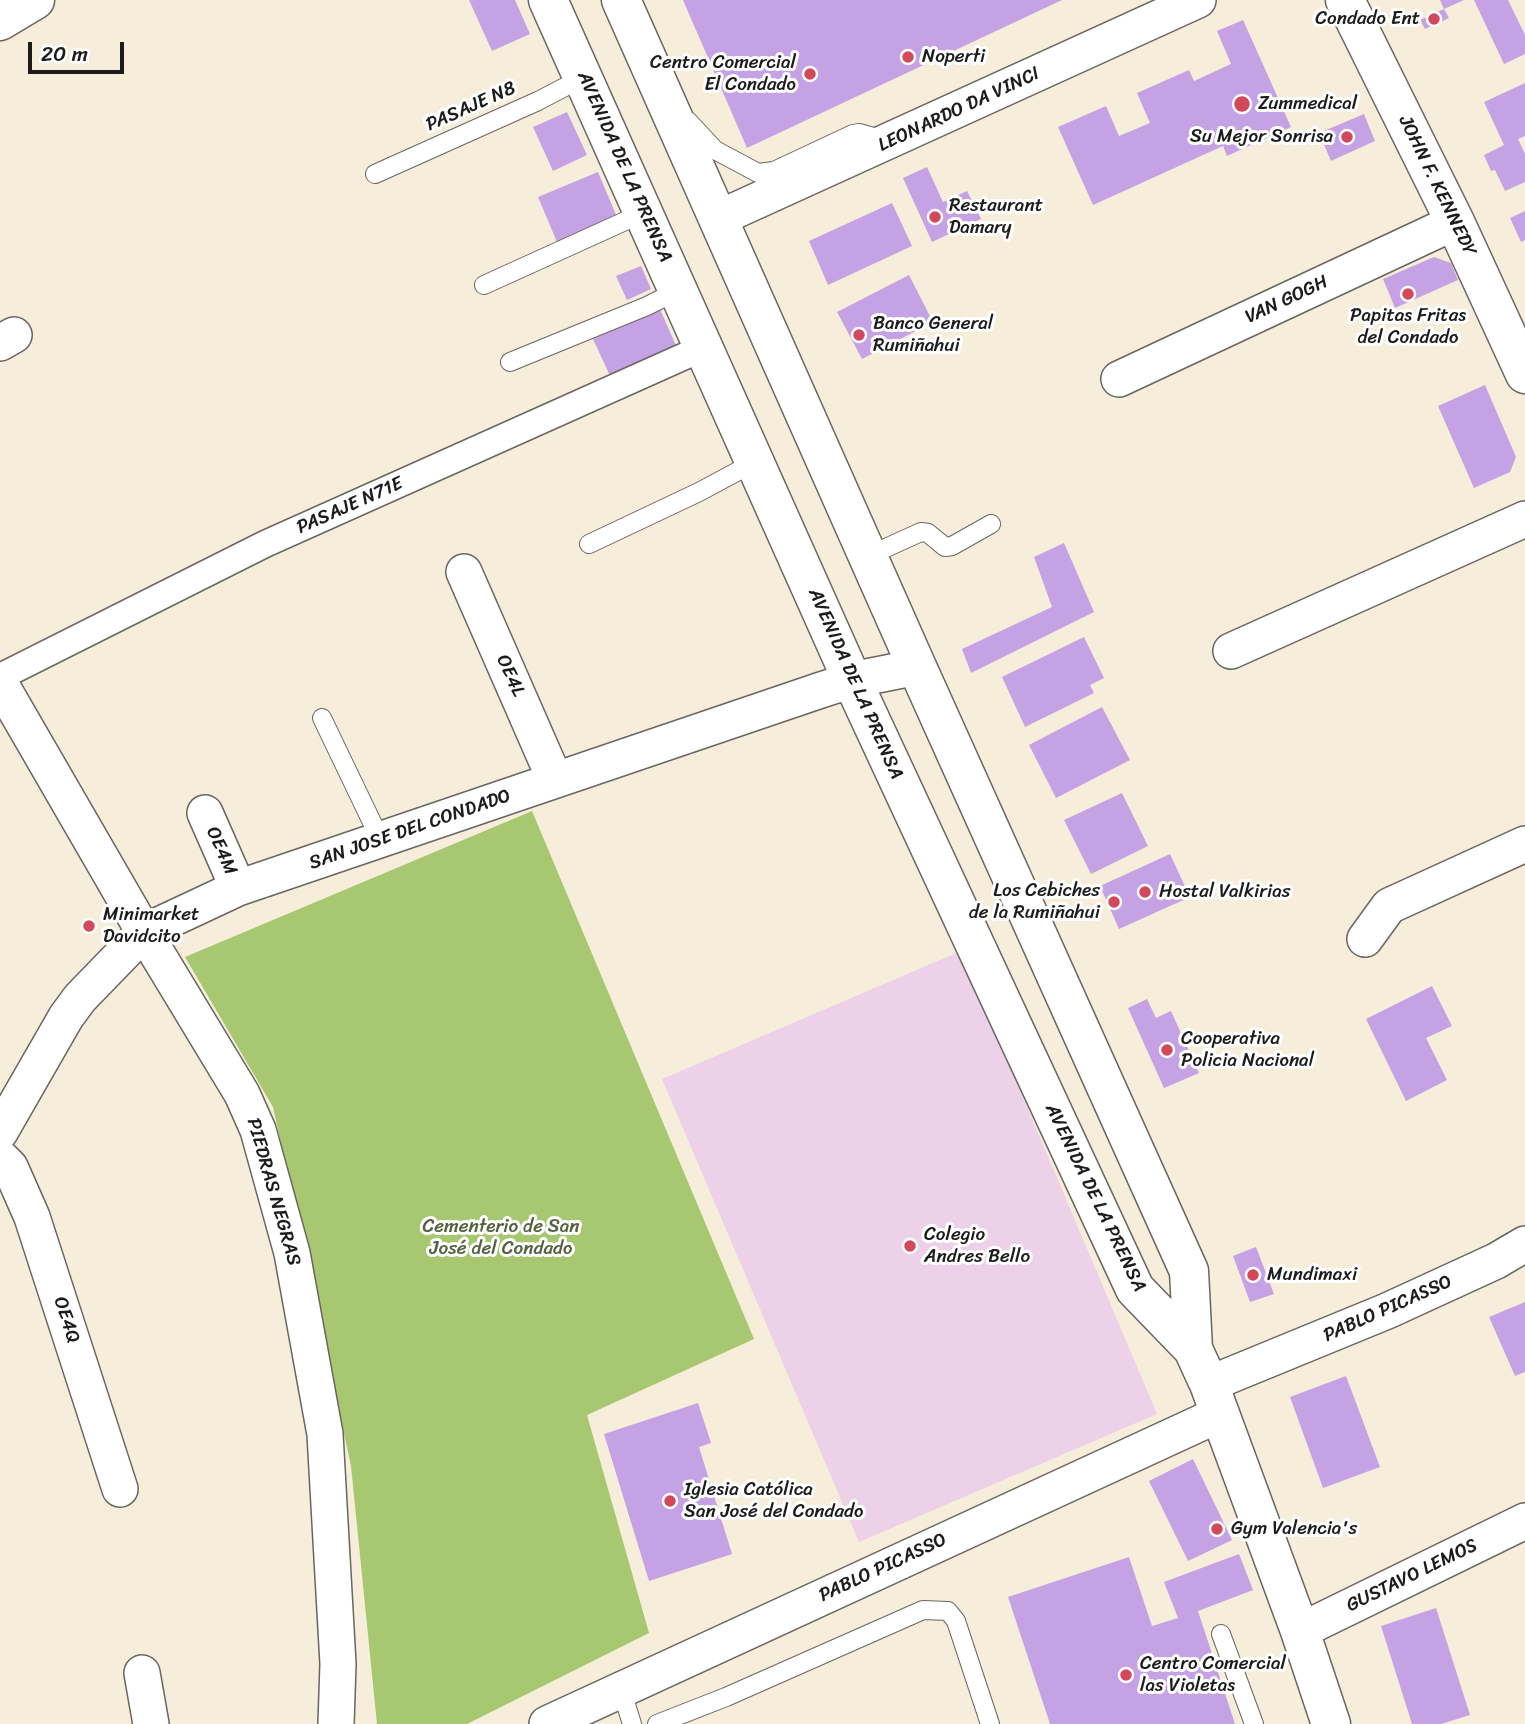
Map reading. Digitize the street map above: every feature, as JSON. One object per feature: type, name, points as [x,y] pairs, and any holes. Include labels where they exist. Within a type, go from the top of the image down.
[{"type":"main road","points":[[0,21],[35,0]]},
{"type":"main road","name":"AVENIDA DE LA PRENSA","points":[[548,0],[852,680],[1135,1289],[1193,1349],[1215,1399],[1331,1724]]},
{"type":"main road","name":"AVENIDA DE LA PRENSA","points":[[621,0],[1189,1271],[1193,1349]]},
{"type":"main road","name":"JOHN F. KENNEDY","points":[[1345,0],[1455,222],[1525,374]]},
{"type":"street","name":"LEONARDO DA VINCI","points":[[719,218],[1198,0]]},
{"type":"street","name":"VAN GOGH","points":[[1119,379],[1455,222]]},
{"type":"street","name":"PASAJE N71E","points":[[3,693],[265,544],[705,347]]},
{"type":"street","points":[[1231,651],[1525,519]]},
{"type":"street","name":"OE4L","points":[[464,572],[555,780]]},
{"type":"street","name":"SAN JOSE DEL CONDADO","points":[[0,1132],[66,1017],[80,998],[144,932],[238,888],[852,680],[917,667]]},
{"type":"street","name":"PIEDRAS NEGRAS","points":[[3,693],[242,1094],[258,1130],[292,1253],[326,1434],[338,1664],[336,1724]]},
{"type":"street","name":"OE4M","points":[[205,813],[238,888]]},
{"type":"street","points":[[1365,939],[1389,906],[1525,844]]},
{"type":"street","name":"OE4Q","points":[[0,1157],[10,1167],[32,1217],[120,1489]]},
{"type":"street","name":"PABLO PICASSO","points":[[547,1724],[1215,1399],[1387,1311],[1496,1261],[1525,1244]]},
{"type":"street","name":"GUSTAVO LEMOS","points":[[1300,1631],[1525,1521]]},
{"type":"street","points":[[142,1673],[151,1724]]},
{"type":"lane","name":"PASAJE N8","points":[[374,174],[538,101],[584,77]]},
{"type":"lane","points":[[665,97],[715,150],[758,173],[774,171],[853,134],[890,141]]},
{"type":"lane","points":[[484,285],[645,212]]},
{"type":"lane","points":[[510,362],[647,306],[679,290]]},
{"type":"lane","points":[[589,544],[755,462]]},
{"type":"lane","points":[[868,556],[921,533],[928,533],[945,547],[952,546],[991,524]]},
{"type":"lane","points":[[322,718],[381,841]]},
{"type":"lane","points":[[657,1724],[726,1697],[923,1611],[948,1611],[956,1620],[990,1724]]},
{"type":"lane","points":[[1221,1634],[1254,1724]]},
{"type":"lane","points":[[621,1689],[632,1724]]},
{"type":"shaded area","name":"Colegio Andres Bello","points":[[961,951],[1157,1414],[859,1542],[662,1079]]},
{"type":"green space","name":"Cementerio de San José del Condado","points":[[532,811],[754,1339],[587,1415],[649,1633],[467,1724],[377,1724],[351,1466],[273,1107],[185,957]]},
{"type":"building","points":[[469,0],[515,0],[530,34],[492,51]]},
{"type":"building","name":"Centro Comercial El Condado","points":[[683,0],[1062,0],[747,148]]},
{"type":"building","points":[[1440,0],[1464,0],[1444,9]]},
{"type":"building","points":[[1474,0],[1508,0],[1525,35],[1525,54],[1504,64]]},
{"type":"building","name":"Condado Ent","points":[[1444,9],[1449,18],[1425,29],[1420,20]]},
{"type":"building","points":[[1243,20],[1291,127],[1227,156],[1223,146],[1093,205],[1058,127],[1106,106],[1119,136],[1150,123],[1137,93],[1189,70],[1194,81],[1231,64],[1217,31]]},
{"type":"building","points":[[1525,83],[1525,136],[1518,139],[1525,154],[1525,182],[1505,191],[1484,155],[1504,145],[1484,102]]},
{"type":"building","points":[[567,112],[587,155],[553,171],[533,127]]},
{"type":"building","name":"Su Mejor Sonrisa","points":[[1364,114],[1375,141],[1331,161],[1319,133]]},
{"type":"building","name":"Restaurant Damary","points":[[927,167],[943,202],[967,191],[981,219],[932,242],[903,178]]},
{"type":"building","points":[[598,172],[617,217],[557,242],[538,197]]},
{"type":"building","points":[[892,203],[912,246],[828,285],[809,241]]},
{"type":"building","points":[[1525,211],[1525,240],[1521,242],[1510,218]]},
{"type":"building","name":"Papitas Fritas del Condado","points":[[1434,257],[1451,263],[1458,280],[1395,308],[1383,279]]},
{"type":"building","points":[[641,266],[651,289],[627,300],[616,276]]},
{"type":"building","points":[[909,275],[933,322],[862,359],[837,312]]},
{"type":"building","points":[[660,309],[677,348],[611,378],[593,339]]},
{"type":"building","points":[[1485,385],[1516,457],[1510,472],[1474,488],[1438,406]]},
{"type":"building","points":[[1064,543],[1094,612],[971,673],[962,649],[1052,607],[1034,557]]},
{"type":"building","points":[[1084,637],[1104,678],[1090,685],[1094,693],[1025,727],[1002,677]]},
{"type":"building","points":[[1102,707],[1130,760],[1056,798],[1029,745]]},
{"type":"building","points":[[1122,793],[1148,846],[1091,874],[1064,820]]},
{"type":"building","name":"Hostal Valkirias","points":[[1170,854],[1190,897],[1119,929],[1100,886]]},
{"type":"building","points":[[1432,986],[1452,1026],[1426,1038],[1447,1080],[1406,1101],[1366,1019]]},
{"type":"building","name":"Cooperativa Policia Nacional","points":[[1147,999],[1156,1018],[1171,1011],[1199,1073],[1164,1088],[1128,1008]]},
{"type":"building","name":"Mundimaxi","points":[[1256,1247],[1274,1294],[1250,1302],[1233,1256]]},
{"type":"building","points":[[1525,1302],[1525,1372],[1515,1376],[1489,1317]]},
{"type":"building","points":[[1346,1376],[1380,1467],[1323,1488],[1290,1397]]},
{"type":"building","name":"Iglesia Católica San José del Condado","points":[[698,1403],[711,1443],[699,1447],[732,1554],[649,1581],[604,1434]]},
{"type":"building","points":[[1193,1459],[1232,1540],[1188,1561],[1149,1481]]},
{"type":"building","name":"Centro Comercial las Violetas","points":[[1239,1554],[1253,1590],[1198,1611],[1235,1724],[1050,1724],[1008,1597],[1129,1557],[1152,1626],[1178,1618],[1164,1582]]},
{"type":"building","points":[[1436,1608],[1470,1715],[1441,1724],[1412,1724],[1381,1626]]},
{"type":"place","name":"Condado Ent","points":[[1434,19]]},
{"type":"place","name":"Noperti","points":[[908,57]]},
{"type":"place","name":"Centro Comercial El Condado","points":[[810,74]]},
{"type":"place","name":"Zummedical","points":[[1242,104]]},
{"type":"place","name":"Su Mejor Sonrisa","points":[[1347,137]]},
{"type":"place","name":"Restaurant Damary","points":[[935,217]]},
{"type":"place","name":"Papitas Fritas del Condado","points":[[1408,294]]},
{"type":"place","name":"Banco General Rumiñahui","points":[[859,335]]},
{"type":"place","name":"Hostal Valkirias","points":[[1145,892]]},
{"type":"place","name":"Los Cebiches de la Rumiñahui","points":[[1114,902]]},
{"type":"place","name":"Minimarket Davidcito","points":[[89,926]]},
{"type":"place","name":"Cooperativa Policia Nacional","points":[[1167,1050]]},
{"type":"place","name":"Colegio Andres Bello","points":[[910,1246]]},
{"type":"place","name":"Mundimaxi","points":[[1253,1275]]},
{"type":"place","name":"Iglesia Católica San José del Condado","points":[[670,1501]]},
{"type":"place","name":"Gym Valencia's","points":[[1217,1529]]},
{"type":"place","name":"Centro Comercial las Violetas","points":[[1126,1675]]}]
